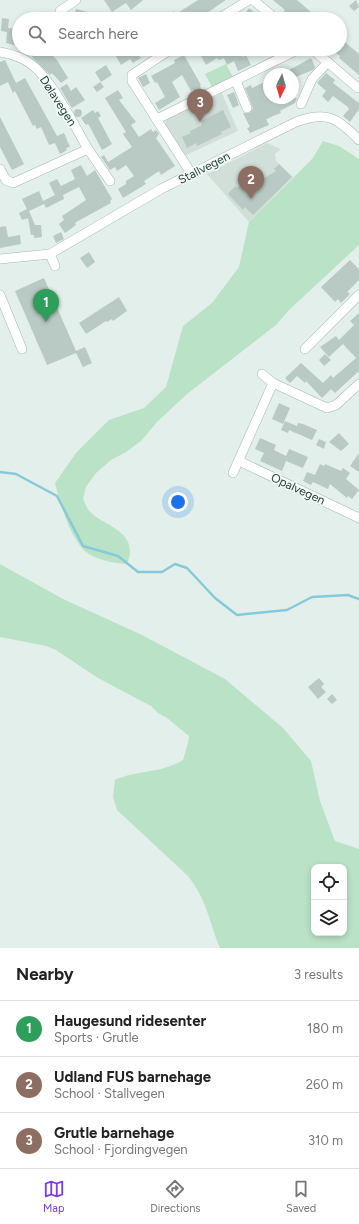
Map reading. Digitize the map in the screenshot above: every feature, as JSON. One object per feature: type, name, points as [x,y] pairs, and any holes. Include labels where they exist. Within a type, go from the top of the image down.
[{"type":"street","points":[[60,11],[76,0]]},
{"type":"street","points":[[229,12],[249,0]]},
{"type":"street","points":[[253,0],[268,12]]},
{"type":"street","name":"Dølavegen","points":[[0,52],[12,55]]},
{"type":"street","name":"Dølavegen","points":[[16,56],[20,57],[38,70],[110,181]]},
{"type":"street","points":[[160,56],[132,75],[132,81],[191,173]]},
{"type":"street","points":[[270,68],[288,56]]},
{"type":"street","points":[[321,56],[358,88]]},
{"type":"street","points":[[301,104],[312,79],[328,62]]},
{"type":"street","points":[[157,119],[236,80],[263,71]]},
{"type":"street","points":[[236,80],[247,108]]},
{"type":"street","name":"Stallvegen","points":[[0,259],[50,254],[191,173],[296,122],[312,116],[330,116],[338,121],[359,140]]},
{"type":"street","points":[[0,170],[6,180],[13,183],[88,148]]},
{"type":"street","points":[[50,254],[55,266]]},
{"type":"street","points":[[305,348],[359,294]]},
{"type":"street","points":[[0,295],[3,310],[22,349]]},
{"type":"street","points":[[262,374],[273,383],[328,408],[336,405],[359,384]]},
{"type":"street","points":[[233,473],[273,383]]},
{"type":"street","name":"Opalvegen","points":[[239,461],[358,516]]},
{"type":"shaded area","points":[[222,93],[238,131],[184,156],[165,126],[167,118]]},
{"type":"shaded area","points":[[267,143],[281,149],[275,154],[276,161],[293,177],[249,222],[207,174]]},
{"type":"green space","points":[[226,64],[234,79],[213,89],[205,74]]},
{"type":"green space","points":[[323,141],[339,146],[359,159],[359,245],[289,310],[276,325],[187,394],[157,422],[141,441],[126,452],[111,460],[96,473],[86,487],[83,499],[89,511],[125,537],[129,544],[130,553],[127,564],[110,562],[92,556],[83,549],[73,535],[62,509],[55,483],[76,453],[109,420],[144,408],[166,387],[183,326],[212,303],[239,267],[249,222],[313,158]]},
{"type":"green space","points":[[0,564],[63,599],[142,635],[225,679],[283,728],[311,761],[320,801],[335,841],[359,849],[359,948],[220,948],[204,902],[188,876],[117,810],[113,797],[115,780],[165,768],[183,760],[189,736],[151,706],[98,678],[56,650],[46,646],[0,637]]},
{"type":"building","points":[[104,0],[143,0],[131,10],[126,3],[112,12]]},
{"type":"building","points":[[198,0],[226,0],[208,12],[179,12]]},
{"type":"building","points":[[273,0],[297,0],[311,12],[284,12],[285,10]]},
{"type":"building","points":[[356,0],[359,7],[354,11],[349,6]]},
{"type":"building","points":[[249,8],[254,12],[246,12]]},
{"type":"building","points":[[76,9],[88,12],[75,12]]},
{"type":"building","points":[[2,18],[9,19],[8,28],[12,28],[12,44],[6,43],[7,32],[1,31]]},
{"type":"building","points":[[347,44],[359,54],[359,75],[339,58],[340,56],[347,56]]},
{"type":"building","points":[[31,56],[53,56],[68,78],[61,83],[52,73],[50,75]]},
{"type":"building","points":[[116,56],[140,56],[141,58],[133,63],[130,59],[121,65]]},
{"type":"building","points":[[185,56],[201,85],[201,89],[194,93],[193,90],[191,91],[182,75],[172,82],[180,97],[159,110],[155,103],[165,97],[157,82],[155,83],[151,76],[175,63],[174,60]]},
{"type":"building","points":[[201,56],[246,56],[251,65],[238,71],[234,61],[227,65],[224,58],[219,60],[217,58],[206,65]]},
{"type":"building","points":[[311,58],[315,67],[313,70],[299,76],[299,68],[293,68]]},
{"type":"building","points":[[5,60],[16,83],[25,78],[57,136],[64,133],[70,147],[66,148],[67,150],[60,154],[55,143],[49,145],[41,127],[37,129],[35,125],[33,126],[15,91],[13,93],[8,82],[0,86],[0,62]]},
{"type":"building","points":[[106,65],[112,75],[101,82],[95,72]]},
{"type":"building","points":[[326,73],[335,80],[333,83],[359,103],[359,109],[350,122],[343,116],[349,109],[348,107],[333,96],[328,102],[322,96],[326,91],[317,83]]},
{"type":"building","points":[[146,74],[150,83],[143,87],[138,78]]},
{"type":"building","points":[[100,82],[104,87],[97,92],[93,87]]},
{"type":"building","points":[[263,83],[263,104],[293,104],[280,111],[281,113],[266,119],[269,125],[250,133],[247,128],[250,127],[243,113],[250,113],[253,108],[245,88],[251,85],[252,88]]},
{"type":"building","points":[[67,84],[71,91],[76,87],[85,100],[72,108],[60,88]]},
{"type":"building","points":[[118,90],[123,98],[119,100],[136,122],[131,125],[139,137],[151,129],[153,132],[156,130],[159,134],[156,138],[175,166],[161,175],[159,171],[144,181],[146,184],[123,198],[118,189],[134,176],[126,165],[117,171],[115,167],[110,170],[101,157],[104,155],[108,162],[132,147],[123,134],[126,132],[105,98]]},
{"type":"building","points":[[234,92],[239,105],[233,108],[227,95]]},
{"type":"building","points":[[76,109],[80,109],[82,113],[80,117],[76,117],[74,115],[74,111]]},
{"type":"building","points":[[93,110],[95,113],[98,111],[101,116],[98,118],[112,144],[102,150],[90,127],[88,124],[86,125],[81,118]]},
{"type":"building","points":[[223,110],[231,127],[221,132],[222,134],[197,146],[196,143],[187,148],[182,137],[191,133],[190,131],[202,125],[201,121]]},
{"type":"building","points":[[0,117],[24,164],[12,170],[0,147]]},
{"type":"building","points":[[279,164],[292,177],[253,215],[245,207],[243,210],[228,194],[235,186],[237,188],[239,186],[244,190],[276,171],[274,169]]},
{"type":"building","points":[[81,165],[87,176],[95,170],[112,199],[110,201],[111,203],[78,221],[75,223],[76,225],[65,233],[59,224],[64,220],[62,216],[86,200],[79,187],[63,195],[64,199],[46,208],[44,204],[29,211],[35,225],[41,225],[42,237],[34,238],[34,235],[31,235],[28,218],[22,220],[19,213],[27,209],[22,199],[39,191],[43,201],[55,195],[49,183],[57,179],[61,186],[75,179],[71,170]]},
{"type":"building","points":[[6,226],[8,237],[20,235],[21,244],[0,248],[0,227]]},
{"type":"building","points":[[61,232],[64,239],[56,243],[53,236]]},
{"type":"building","points":[[89,252],[95,262],[87,268],[80,258]]},
{"type":"building","points":[[350,260],[359,269],[359,280],[347,292],[350,294],[341,303],[338,299],[335,302],[321,287]]},
{"type":"building","points":[[44,278],[76,351],[85,347],[92,363],[83,367],[76,353],[47,365],[15,291]]},
{"type":"building","points":[[119,297],[127,311],[113,321],[112,319],[107,322],[106,321],[86,334],[79,323]]},
{"type":"building","points":[[359,313],[359,371],[335,393],[331,389],[322,398],[306,381],[305,383],[297,376],[290,383],[285,378],[301,363],[323,383],[331,375],[333,378],[356,358],[343,344],[329,357],[320,347],[336,336],[339,340],[354,325],[350,321]]},
{"type":"building","points":[[325,354],[331,360],[324,366],[319,360]]},
{"type":"building","points":[[279,403],[290,408],[283,424],[272,419]]},
{"type":"building","points":[[285,421],[297,426],[298,423],[303,424],[317,430],[312,440],[289,430],[288,433],[281,430]]},
{"type":"building","points":[[339,433],[349,444],[341,451],[329,442]]},
{"type":"building","points":[[260,438],[276,445],[274,450],[286,456],[289,449],[308,457],[303,468],[286,461],[282,471],[260,461],[264,453],[255,449]]},
{"type":"building","points":[[319,439],[326,442],[324,449],[316,445]]},
{"type":"building","points":[[359,453],[359,472],[350,466]]},
{"type":"building","points":[[320,464],[324,466],[325,464],[341,471],[343,468],[350,473],[346,479],[359,490],[352,499],[348,496],[347,498],[330,484],[328,489],[313,482],[311,485],[303,481],[307,472],[315,475]]},
{"type":"building","points":[[319,678],[324,684],[321,687],[326,692],[318,699],[308,687]]},
{"type":"building","points":[[332,694],[337,700],[332,704],[327,699]]},
{"type":"waterway","points":[[0,472],[16,474],[57,496],[83,546],[118,556],[138,572],[162,572],[175,564],[187,568],[215,598],[237,615],[287,610],[312,597],[348,595],[359,599]]},
{"type":"place","name":"Grutle barnehage","points":[[200,122]]},
{"type":"place","name":"Udland FUS barnehage","points":[[251,199]]},
{"type":"place","name":"Haugesund ridesenter","points":[[46,322]]}]
